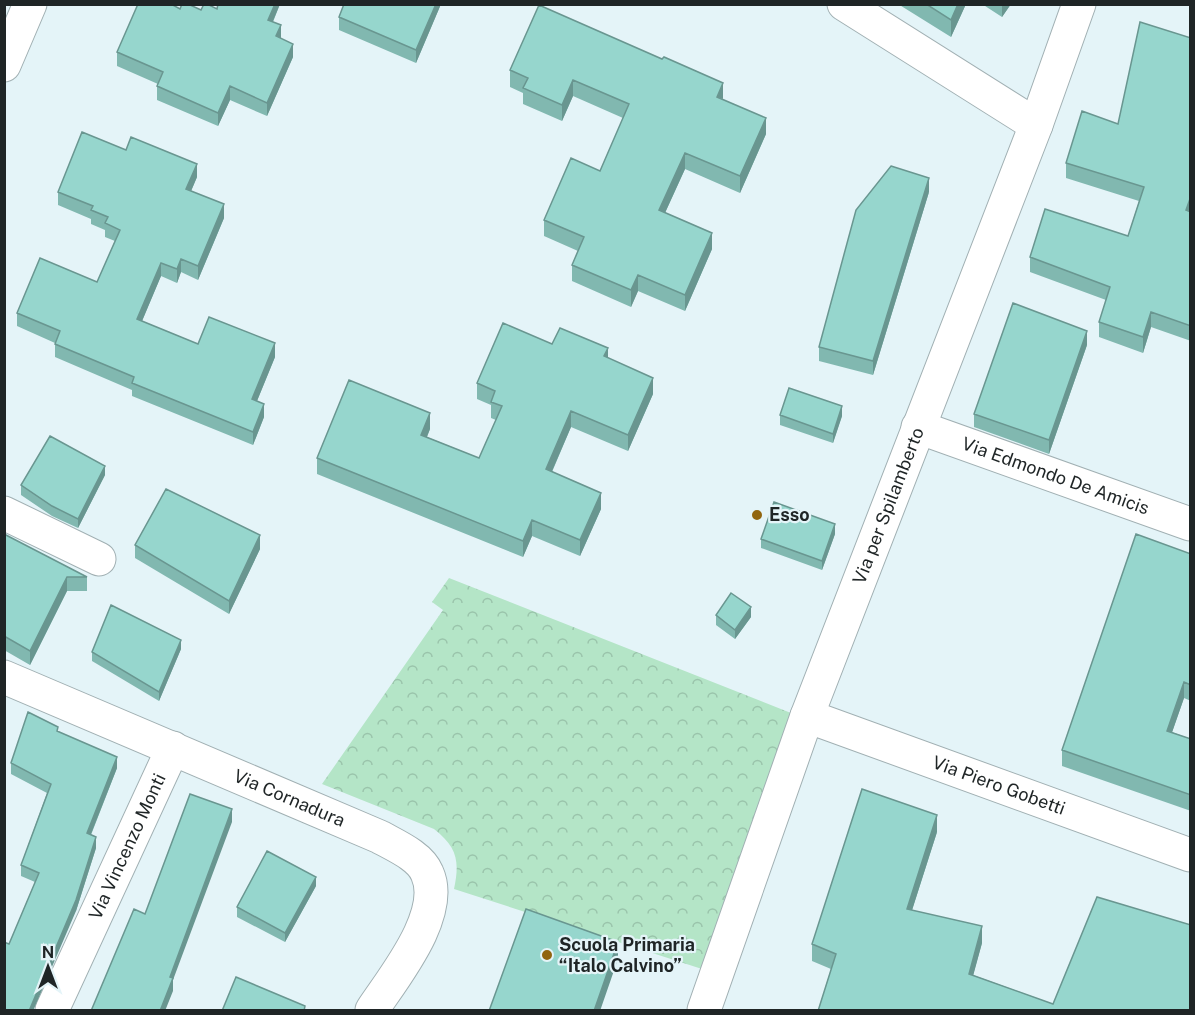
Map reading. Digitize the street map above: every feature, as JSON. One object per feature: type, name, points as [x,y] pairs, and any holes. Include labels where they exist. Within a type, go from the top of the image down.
[{"type":"street","points":[[4,65],[30,4]]},
{"type":"street","points":[[844,4],[1036,125]]},
{"type":"street","name":"Via per Spilamberto","points":[[704,1011],[807,716],[1036,125],[1079,4]]},
{"type":"street","name":"Via Edmondo De Amicis","points":[[918,427],[1191,524]]},
{"type":"street","points":[[4,513],[99,560]]},
{"type":"street","name":"Via Cornadura","points":[[4,677],[380,837],[417,860],[427,874],[430,892],[428,912],[420,935],[372,1011]]},
{"type":"street","name":"Via Piero Gobetti","points":[[807,716],[1191,855]]},
{"type":"street","name":"Via Vincenzo Monti","points":[[52,1011],[173,748]]},
{"type":"green space","points":[[449,578],[791,713],[702,969],[454,889],[457,870],[455,855],[448,842],[434,829],[322,784],[443,610],[432,602]]},
{"type":"building","points":[[138,4],[171,4],[180,9],[182,4],[188,4],[201,10],[204,4],[217,9],[218,4],[275,4],[268,20],[281,25],[276,36],[293,44],[267,103],[230,86],[218,113],[157,86],[163,72],[117,52]]},
{"type":"building","points":[[344,4],[436,4],[416,50],[339,17]]},
{"type":"building","points":[[926,4],[958,4],[951,20]]},
{"type":"building","points":[[539,5],[723,83],[717,97],[766,118],[740,176],[685,153],[659,210],[712,233],[685,295],[638,275],[631,290],[572,265],[584,237],[544,220],[571,158],[600,171],[629,104],[573,80],[562,105],[523,88],[528,78],[510,70]]},
{"type":"building","points":[[1140,22],[1191,38],[1191,196],[1186,210],[1191,212],[1191,326],[1151,312],[1143,337],[1099,322],[1110,287],[1030,257],[1045,209],[1128,236],[1144,187],[1066,163],[1082,111],[1118,124]]},
{"type":"building","points":[[82,132],[126,150],[131,137],[197,164],[186,189],[224,204],[198,266],[181,259],[177,269],[161,263],[137,319],[198,344],[209,317],[275,343],[252,399],[264,404],[253,432],[132,383],[134,377],[55,344],[60,331],[17,313],[40,258],[97,282],[120,230],[105,223],[108,217],[91,210],[93,206],[58,192]]},
{"type":"building","points":[[891,166],[929,178],[873,361],[819,347],[856,210]]},
{"type":"building","points":[[1013,303],[1087,331],[1049,440],[974,414]]},
{"type":"building","points":[[503,323],[552,344],[560,328],[608,348],[604,356],[653,378],[628,435],[571,411],[546,469],[601,493],[580,540],[532,520],[523,541],[317,458],[349,380],[430,413],[421,435],[479,458],[502,406],[491,402],[495,391],[477,383]]},
{"type":"building","points":[[789,388],[842,406],[833,434],[780,415]]},
{"type":"building","points":[[50,436],[105,466],[78,519],[52,506],[21,485]]},
{"type":"building","points":[[166,489],[260,535],[229,601],[135,545]]},
{"type":"building","points":[[774,502],[835,524],[822,561],[761,539]]},
{"type":"building","points":[[4,534],[87,577],[67,577],[30,651],[4,636]]},
{"type":"building","points":[[1136,534],[1191,554],[1191,685],[1184,682],[1167,731],[1191,739],[1191,795],[1062,750]]},
{"type":"building","points":[[731,593],[751,607],[735,630],[716,615]]},
{"type":"building","points":[[111,605],[181,640],[159,692],[92,652]]},
{"type":"building","points":[[28,712],[58,727],[57,731],[117,757],[87,833],[96,837],[76,900],[29,1011],[4,1011],[4,942],[9,944],[39,873],[21,865],[51,784],[11,763]]},
{"type":"building","points":[[862,789],[937,815],[907,909],[982,926],[969,974],[1053,1004],[1097,897],[1191,925],[1191,1011],[818,1011],[836,954],[812,944]]},
{"type":"building","points":[[190,794],[232,809],[170,977],[173,978],[160,1011],[91,1011],[134,909],[145,914]]},
{"type":"building","points":[[267,851],[316,877],[285,933],[237,907]]},
{"type":"building","points":[[526,909],[618,942],[594,1011],[489,1011]]},
{"type":"building","points":[[236,977],[305,1006],[304,1011],[222,1011]]},
{"type":"place","name":"Esso","points":[[757,515]]},
{"type":"place","name":"Scuola Primaria “Italo Calvino”","points":[[547,955]]}]
